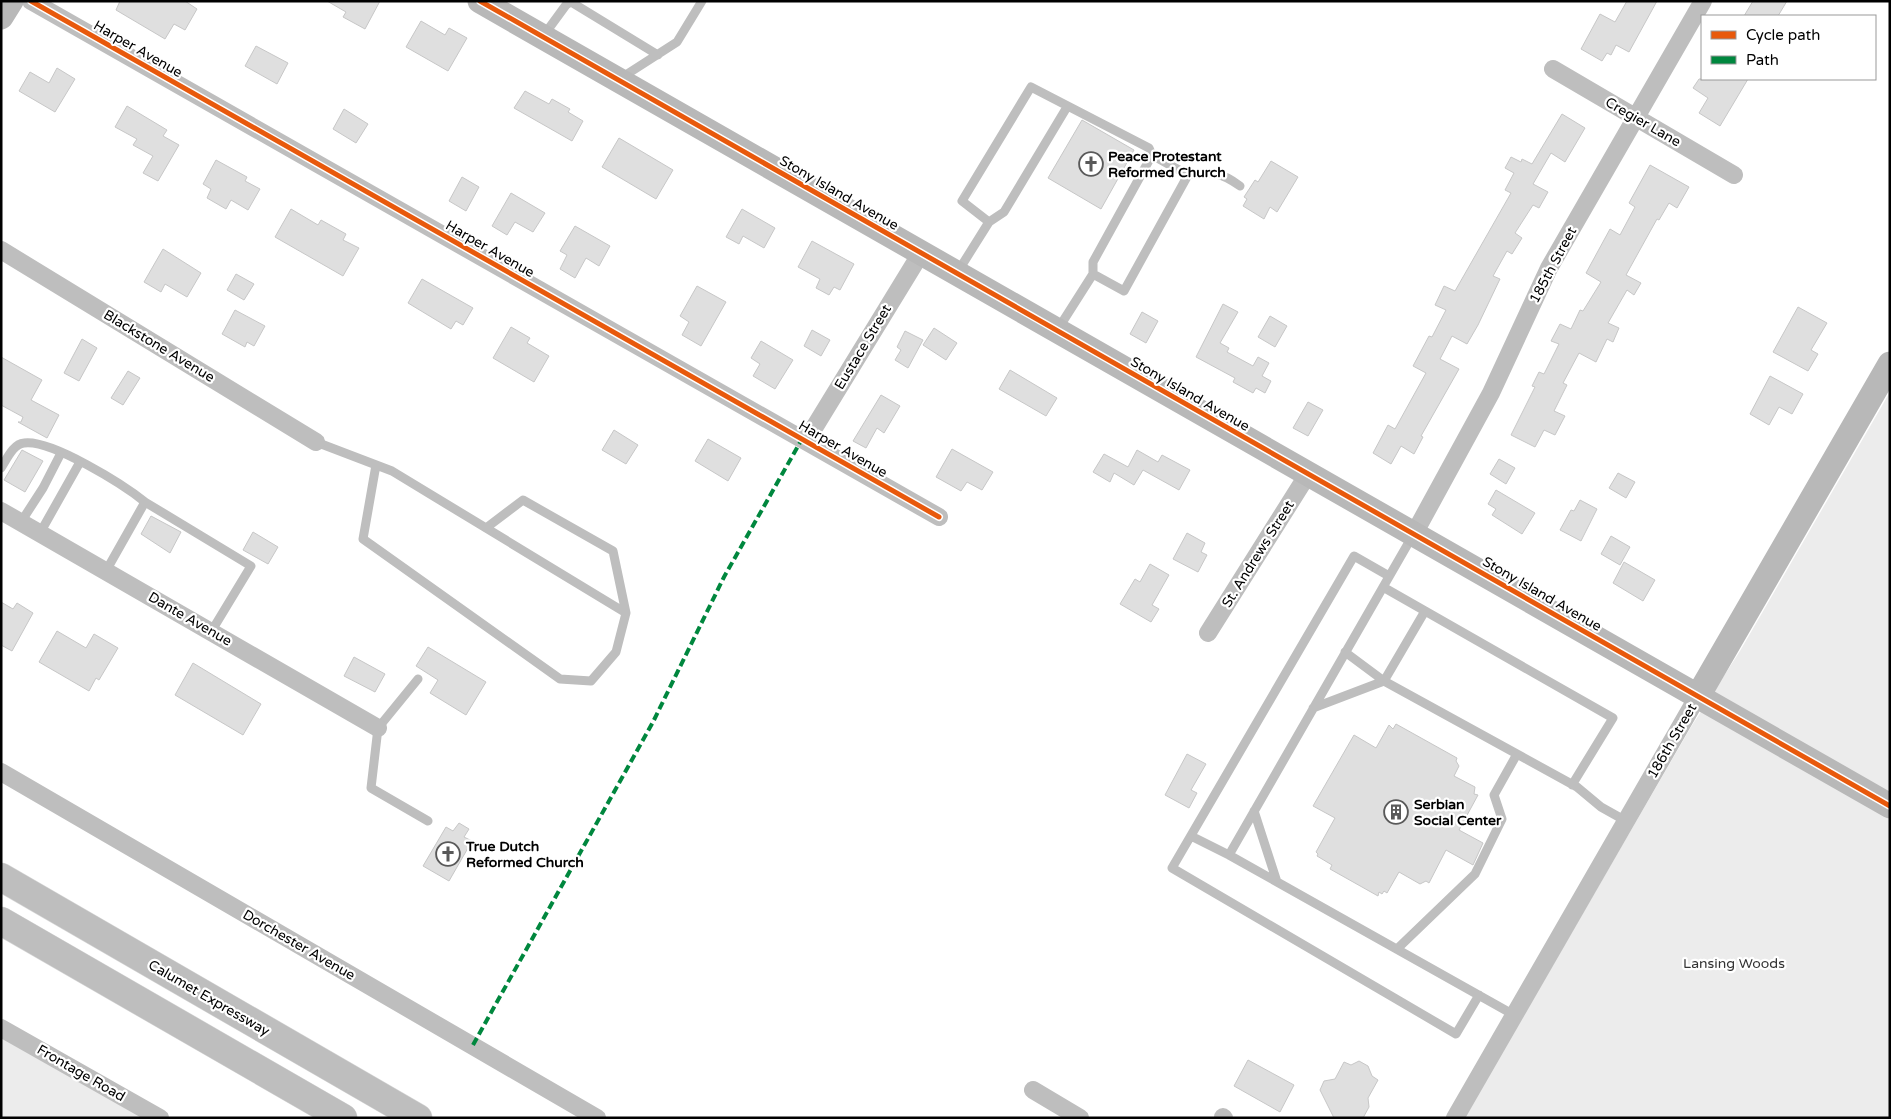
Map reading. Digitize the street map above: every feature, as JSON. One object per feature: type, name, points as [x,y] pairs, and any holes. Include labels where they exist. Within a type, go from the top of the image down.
[{"type":"highway","name":"Calumet Expressway","points":[[1,877],[418,1118]]},
{"type":"highway","points":[[1,921],[343,1118]]},
{"type":"street","points":[[1,17],[10,1]]},
{"type":"street","name":"Harper Avenue","points":[[30,1],[939,517]]},
{"type":"street","name":"Stony Island Avenue","points":[[480,1],[1890,806]]},
{"type":"street","name":"185th Street","points":[[1414,534],[1490,393],[1549,268],[1702,1]]},
{"type":"street","name":"Cregier Lane","points":[[1553,69],[1734,175]]},
{"type":"street","name":"Blackstone Avenue","points":[[1,250],[316,442]]},
{"type":"street","name":"Eustace Street","points":[[806,441],[920,253]]},
{"type":"street","name":"186th Street","points":[[1455,1118],[1890,364]]},
{"type":"street","name":"St. Andrews Street","points":[[1208,633],[1308,474]]},
{"type":"street","name":"Dante Avenue","points":[[1,511],[378,728]]},
{"type":"street","name":"Dorchester Avenue","points":[[1,772],[598,1118]]},
{"type":"street","name":"Frontage Road","points":[[1,1028],[160,1118]]},
{"type":"street","points":[[1033,1090],[1080,1118]]},
{"type":"lane","points":[[618,80],[677,42],[702,1]]},
{"type":"lane","points":[[542,37],[566,4],[571,2],[658,55]]},
{"type":"lane","points":[[989,222],[962,201],[1031,87],[1149,148],[1152,155],[1188,175],[1209,171],[1228,178],[1240,186]]},
{"type":"lane","points":[[957,274],[989,222],[1004,212],[1067,107]]},
{"type":"lane","points":[[1057,330],[1093,274],[1093,262],[1152,155]]},
{"type":"lane","points":[[1093,274],[1124,291],[1188,175]]},
{"type":"lane","points":[[316,442],[392,471],[626,613]]},
{"type":"lane","points":[[1,468],[12,451],[24,443],[61,453],[128,488],[145,502],[251,566],[211,632]]},
{"type":"lane","points":[[21,522],[43,488],[61,453]]},
{"type":"lane","points":[[40,533],[80,462]]},
{"type":"lane","points":[[376,465],[363,539],[560,679],[591,681],[616,652],[626,613],[613,551],[523,500],[486,528]]},
{"type":"lane","points":[[106,571],[145,502]]},
{"type":"lane","points":[[1229,855],[1414,534]]},
{"type":"lane","points":[[1389,576],[1354,556],[1172,868],[1456,1034],[1479,995]]},
{"type":"lane","points":[[1383,587],[1613,718],[1572,785]]},
{"type":"lane","points":[[1313,708],[1384,681],[1425,611]]},
{"type":"lane","points":[[1345,652],[1384,681],[1572,785],[1626,822]]},
{"type":"lane","points":[[418,679],[378,728],[371,788],[428,821]]},
{"type":"lane","points":[[1397,949],[1475,874],[1502,819],[1494,795],[1517,754]]},
{"type":"lane","points":[[1254,811],[1277,882]]},
{"type":"lane","points":[[1191,836],[1229,855],[1514,1015]]},
{"type":"green space","name":"Lansing Woods","points":[[1890,392],[1890,1118],[1464,1118],[1691,727],[1740,651]]},
{"type":"green space","points":[[1,1033],[149,1118],[1,1118]]},
{"type":"building","points":[[120,1],[185,1],[197,9],[185,30],[174,24],[165,39],[116,10]]},
{"type":"building","points":[[327,1],[380,1],[365,29],[343,17],[346,12]]},
{"type":"building","points":[[1627,1],[1657,1],[1629,52],[1616,45],[1611,55],[1607,53],[1602,61],[1581,49],[1600,14],[1615,22]]},
{"type":"building","points":[[1753,1],[1787,1],[1779,15],[1745,15]]},
{"type":"building","points":[[421,21],[445,35],[449,28],[467,38],[448,71],[406,47]]},
{"type":"building","points":[[256,46],[288,63],[277,84],[245,66]]},
{"type":"building","points":[[57,68],[75,79],[55,112],[19,91],[30,72],[49,83]]},
{"type":"building","points":[[1699,79],[1747,80],[1720,126],[1699,113],[1708,98],[1693,88]]},
{"type":"building","points":[[525,91],[549,104],[552,99],[570,109],[568,112],[583,121],[572,141],[514,108]]},
{"type":"building","points":[[127,106],[167,130],[163,136],[179,145],[158,181],[143,173],[153,156],[133,145],[137,139],[115,127]]},
{"type":"building","points":[[344,109],[368,124],[356,143],[333,129]]},
{"type":"building","points":[[1562,114],[1585,128],[1565,162],[1551,153],[1533,184],[1548,192],[1539,208],[1533,205],[1515,233],[1522,238],[1512,254],[1507,251],[1493,276],[1500,279],[1478,325],[1467,344],[1452,336],[1440,359],[1459,369],[1421,436],[1423,437],[1414,454],[1401,446],[1391,464],[1373,453],[1388,425],[1395,429],[1426,373],[1413,366],[1429,336],[1432,337],[1446,310],[1435,305],[1444,286],[1455,291],[1511,193],[1505,190],[1514,173],[1505,168],[1511,157],[1521,162],[1522,159],[1532,164]]},
{"type":"building","name":"Peace Protestant Reformed Church","points":[[1082,120],[1134,150],[1101,209],[1048,178]]},
{"type":"building","points":[[619,138],[673,170],[656,199],[602,167]]},
{"type":"building","points":[[216,160],[247,177],[245,181],[260,189],[248,210],[231,200],[226,209],[207,198],[211,189],[203,184]]},
{"type":"building","points":[[1271,161],[1298,177],[1277,212],[1270,207],[1264,219],[1243,206],[1247,199],[1244,197],[1255,180],[1258,182]]},
{"type":"building","points":[[1650,165],[1689,187],[1677,208],[1669,203],[1659,220],[1657,219],[1626,275],[1641,283],[1634,295],[1627,290],[1608,323],[1619,328],[1613,342],[1607,339],[1596,362],[1579,353],[1563,383],[1567,385],[1554,411],[1565,416],[1555,435],[1544,430],[1535,447],[1511,435],[1535,387],[1532,386],[1539,372],[1544,374],[1559,344],[1551,341],[1560,324],[1571,329],[1580,310],[1583,311],[1601,282],[1586,273],[1610,229],[1620,235],[1635,207],[1629,203]]},
{"type":"building","points":[[462,177],[479,187],[466,211],[449,201]]},
{"type":"building","points":[[511,193],[545,213],[533,232],[515,222],[507,235],[492,226]]},
{"type":"building","points":[[291,209],[318,225],[321,220],[346,234],[343,240],[359,248],[343,276],[275,237]]},
{"type":"building","points":[[742,209],[775,228],[764,248],[743,236],[739,244],[726,237]]},
{"type":"building","points":[[575,226],[610,246],[599,266],[586,258],[575,278],[560,269],[567,255],[560,251]]},
{"type":"building","points":[[812,241],[854,264],[840,290],[834,287],[829,295],[816,288],[820,279],[798,267]]},
{"type":"building","points":[[163,249],[201,273],[187,297],[165,284],[161,292],[144,282]]},
{"type":"building","points":[[236,274],[254,284],[244,300],[227,290]]},
{"type":"building","points":[[422,279],[473,308],[463,325],[456,321],[451,329],[408,303]]},
{"type":"building","points":[[697,286],[726,302],[701,346],[682,335],[689,322],[680,316]]},
{"type":"building","points":[[1223,304],[1238,312],[1220,343],[1229,348],[1227,352],[1253,366],[1258,357],[1269,363],[1262,376],[1271,381],[1265,393],[1256,388],[1253,393],[1233,382],[1235,378],[1196,357]]},
{"type":"building","points":[[1798,307],[1827,323],[1811,350],[1818,354],[1808,371],[1773,352]]},
{"type":"building","points":[[235,310],[265,326],[254,346],[247,342],[245,347],[222,334]]},
{"type":"building","points":[[1142,312],[1158,321],[1146,343],[1130,334]]},
{"type":"building","points":[[1270,316],[1287,326],[1275,347],[1258,337]]},
{"type":"building","points":[[511,327],[530,338],[527,343],[549,356],[534,382],[493,358]]},
{"type":"building","points":[[934,328],[957,343],[946,360],[923,345]]},
{"type":"building","points":[[812,330],[830,340],[821,356],[804,346]]},
{"type":"building","points":[[905,331],[923,340],[908,368],[895,360],[901,350],[897,347]]},
{"type":"building","points":[[82,339],[97,348],[79,381],[64,373]]},
{"type":"building","points":[[761,341],[793,360],[775,389],[753,376],[760,364],[751,358]]},
{"type":"building","points":[[1,357],[42,380],[31,400],[59,415],[47,438],[18,422],[21,422],[23,417],[1,405]]},
{"type":"building","points":[[1010,370],[1057,398],[1046,416],[999,389]]},
{"type":"building","points":[[128,371],[140,378],[123,405],[111,398]]},
{"type":"building","points":[[1770,376],[1803,394],[1792,414],[1779,407],[1769,425],[1750,414]]},
{"type":"building","points":[[881,395],[900,406],[884,433],[877,428],[866,448],[853,441]]},
{"type":"building","points":[[1308,402],[1323,410],[1308,436],[1293,428]]},
{"type":"building","points":[[614,430],[638,445],[626,464],[602,450]]},
{"type":"building","points":[[708,439],[741,458],[728,481],[695,461]]},
{"type":"building","points":[[952,449],[993,472],[982,490],[967,482],[961,491],[936,477]]},
{"type":"building","points":[[22,450],[43,461],[25,492],[4,480]]},
{"type":"building","points":[[1137,450],[1158,462],[1162,455],[1190,470],[1179,490],[1143,470],[1134,485],[1114,473],[1110,482],[1093,472],[1104,454],[1128,467]]},
{"type":"building","points":[[1499,459],[1515,468],[1506,484],[1490,474]]},
{"type":"building","points":[[1618,473],[1635,482],[1626,498],[1609,488]]},
{"type":"building","points":[[1496,490],[1535,513],[1522,534],[1492,515],[1496,509],[1488,504]]},
{"type":"building","points":[[1580,500],[1597,509],[1581,541],[1560,530],[1571,510],[1574,511]]},
{"type":"building","points":[[151,516],[181,532],[170,553],[141,534]]},
{"type":"building","points":[[253,532],[278,547],[268,564],[243,550]]},
{"type":"building","points":[[1187,533],[1205,543],[1201,552],[1207,555],[1198,572],[1173,559]]},
{"type":"building","points":[[1611,536],[1630,547],[1620,565],[1601,554]]},
{"type":"building","points":[[1624,562],[1655,580],[1643,601],[1613,583]]},
{"type":"building","points":[[1150,564],[1169,575],[1152,605],[1159,609],[1151,622],[1120,604],[1135,579],[1140,582]]},
{"type":"building","points":[[1,602],[13,609],[17,603],[33,613],[12,651],[1,645]]},
{"type":"building","points":[[57,631],[86,648],[94,634],[118,648],[99,680],[96,678],[89,691],[39,662]]},
{"type":"building","points":[[428,647],[486,682],[466,715],[430,693],[438,680],[416,666]]},
{"type":"building","points":[[354,657],[385,674],[375,692],[344,676]]},
{"type":"building","points":[[193,663],[261,704],[243,735],[175,695]]},
{"type":"building","name":"Serbian Social Center","points":[[1396,724],[1457,758],[1456,761],[1459,766],[1454,776],[1475,787],[1474,794],[1478,795],[1459,830],[1483,843],[1473,865],[1446,850],[1429,883],[1426,881],[1420,884],[1399,872],[1387,893],[1384,891],[1382,894],[1379,892],[1378,896],[1330,869],[1332,865],[1317,856],[1316,852],[1335,818],[1313,806],[1354,735],[1376,748],[1389,725],[1393,729]]},
{"type":"building","points":[[1187,754],[1206,764],[1191,790],[1197,793],[1189,808],[1165,795]]},
{"type":"building","name":"True Dutch Reformed Church","points":[[459,823],[469,829],[464,837],[472,841],[449,881],[423,866],[446,827],[453,831]]},
{"type":"building","points":[[1248,1060],[1294,1085],[1280,1112],[1234,1086]]},
{"type":"building","points":[[1359,1061],[1368,1066],[1372,1076],[1378,1080],[1368,1098],[1369,1107],[1363,1118],[1334,1118],[1320,1090],[1324,1081],[1335,1079],[1344,1062],[1351,1065]]},
{"type":"marked path","points":[[473,1045],[653,722],[724,577],[802,439]]},
{"type":"cycle path","points":[[31,1],[939,517]]},
{"type":"cycle path","points":[[480,1],[1890,806]]},
{"type":"place","name":"Peace Protestant Reformed Church","points":[[1091,164]]},
{"type":"place","name":"Serbian Social Center","points":[[1396,812]]},
{"type":"place","name":"True Dutch Reformed Church","points":[[448,854]]}]
